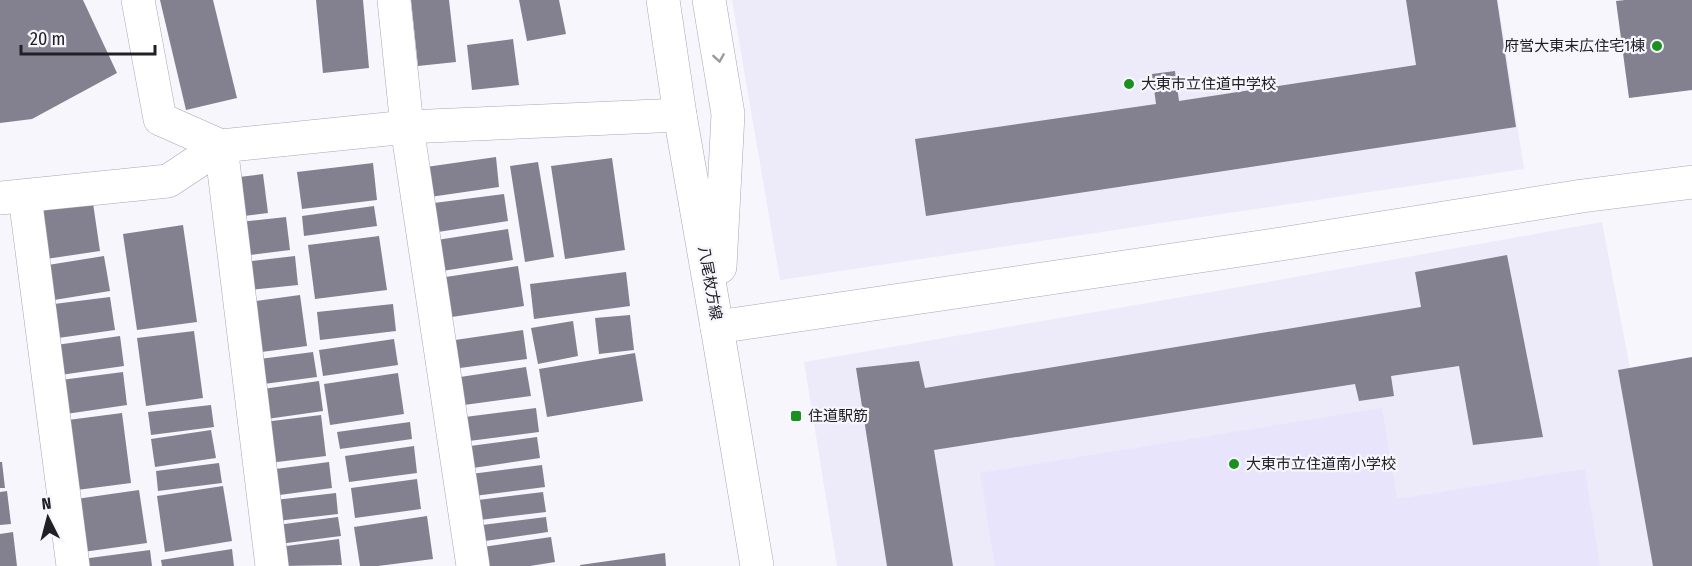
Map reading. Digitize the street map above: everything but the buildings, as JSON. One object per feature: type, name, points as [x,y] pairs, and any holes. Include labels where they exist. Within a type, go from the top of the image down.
[{"type":"street","points":[[138,0],[160,119],[221,146]]},
{"type":"street","points":[[394,0],[407,127],[473,566]]},
{"type":"street","name":"八尾枚方線","points":[[663,0],[680,115],[757,566]]},
{"type":"street","points":[[710,0],[728,114],[717,327],[1281,244],[1582,196],[1692,182]]},
{"type":"street","points":[[73,566],[13,197],[168,181],[221,146],[407,127],[680,115]]},
{"type":"street","points":[[221,146],[272,566]]},
{"type":"shaded area","name":"大東市立住道中学校","points":[[732,0],[1498,0],[1524,169],[780,280]]},
{"type":"shaded area","name":"大東市立住道南小学校","points":[[1602,222],[1668,566],[837,566],[804,362]]},
{"type":"shaded area","points":[[1382,408],[1397,499],[1585,469],[1600,566],[995,566],[980,473]]},
{"type":"place","name":"府営大東末広住宅1棟","points":[[1657,46]]},
{"type":"place","name":"大東市立住道中学校","points":[[1129,84]]},
{"type":"place","name":"住道駅筋","points":[[796,416]]},
{"type":"place","name":"大東市立住道南小学校","points":[[1234,464]]}]
